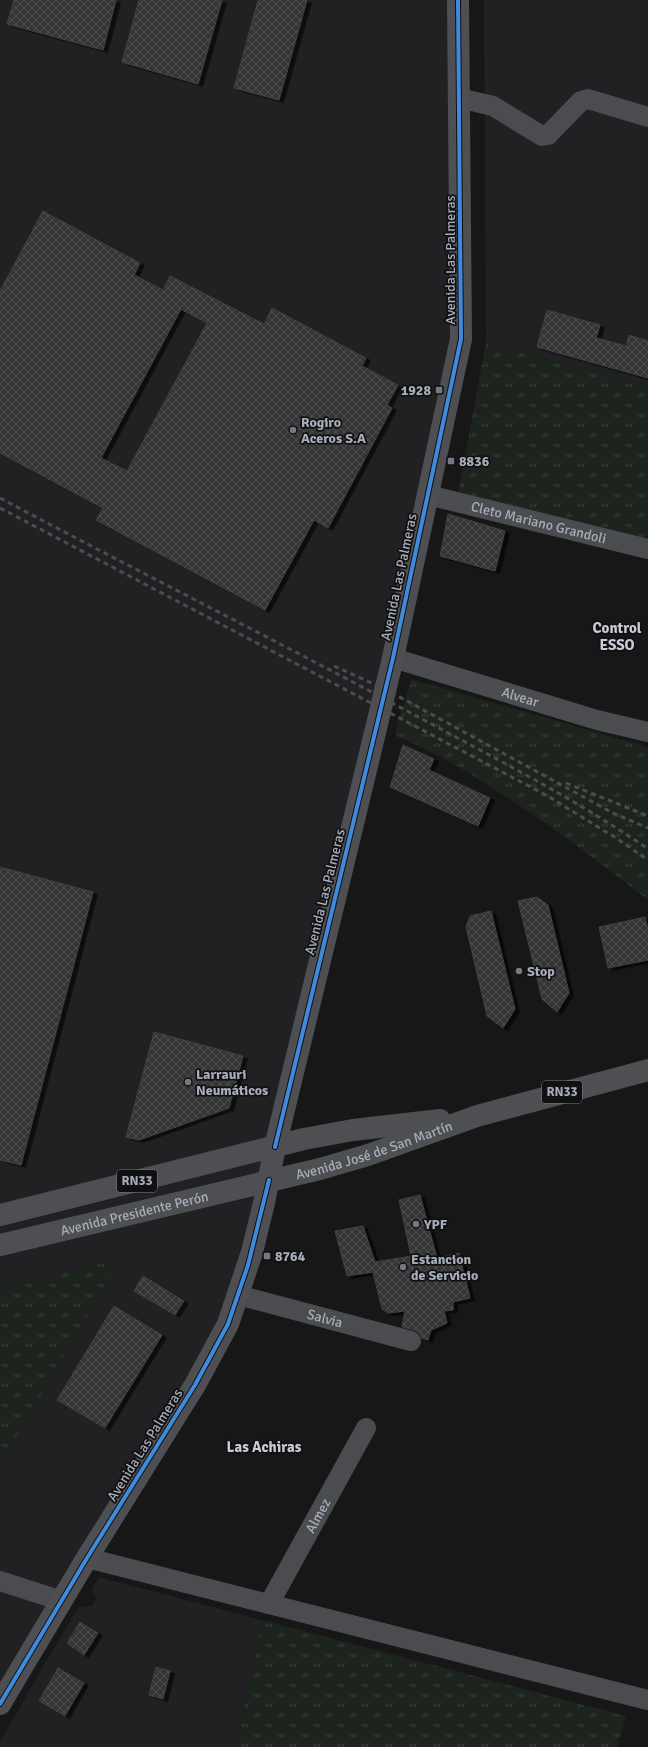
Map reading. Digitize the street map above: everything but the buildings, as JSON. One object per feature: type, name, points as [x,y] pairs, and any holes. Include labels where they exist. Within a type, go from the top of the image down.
[{"type":"main road","name":"Avenida Las Palmeras","points":[[0,1704],[87,1558],[196,1385],[228,1324],[252,1252],[269,1180],[275,1147],[393,658],[461,339],[458,0]]},
{"type":"main road","name":"Avenida José de San Martín","points":[[269,1180],[320,1169],[368,1155],[477,1116],[648,1070]]},
{"type":"main road","name":"Avenida José de San Martín","points":[[275,1147],[353,1130],[477,1116]]},
{"type":"main road","name":"RN33","points":[[0,1215],[275,1147]]},
{"type":"main road","name":"Avenida Presidente Perón","points":[[0,1245],[269,1180]]},
{"type":"street","points":[[459,98],[493,106],[542,136],[548,135],[581,101],[588,99],[648,117]]},
{"type":"street","name":"Cleto Mariano Grandoli","points":[[428,495],[648,549]]},
{"type":"street","name":"Alvear","points":[[393,658],[597,720],[648,732]]},
{"type":"street","name":"Salvia","points":[[238,1295],[411,1341]]},
{"type":"street","name":"Almez","points":[[269,1604],[366,1428]]},
{"type":"street","points":[[87,1558],[648,1700]]},
{"type":"street","points":[[0,1581],[62,1601]]},
{"type":"shaded area","points":[[0,0],[458,0],[461,339],[228,1324],[0,1704]]},
{"type":"shaded area","points":[[484,0],[648,0],[648,386],[486,343]]},
{"type":"shaded area","points":[[99,1577],[262,1620],[236,1747],[0,1747],[0,1741],[78,1607],[92,1606],[96,1599],[92,1589]]},
{"type":"green space","points":[[486,343],[648,386],[648,541],[458,494]]},
{"type":"green space","points":[[411,679],[648,747],[648,900],[527,810],[450,762],[395,735]]},
{"type":"green space","points":[[120,1259],[0,1465],[0,1298],[8,1285]]},
{"type":"green space","points":[[262,1620],[626,1716],[617,1747],[236,1747]]},
{"type":"railway","points":[[0,498],[510,766],[566,797],[648,849]]},
{"type":"railway","points":[[0,508],[546,795],[616,838],[648,860]]},
{"type":"railway","points":[[334,666],[385,689],[613,813],[648,828]]},
{"type":"railway","points":[[566,783],[648,816]]},
{"type":"cycle path","points":[[275,1147],[393,658],[461,339],[458,0]]},
{"type":"cycle path","points":[[0,1704],[87,1558],[195,1385],[228,1324],[248,1265],[269,1180]]},
{"type":"place","name":"1928","points":[[439,390]]},
{"type":"place","name":"Rogiro Aceros S.A","points":[[293,430]]},
{"type":"place","name":"8836","points":[[451,461]]},
{"type":"place","name":"Stop","points":[[519,971]]},
{"type":"place","name":"Larrauri Neumáticos","points":[[188,1082]]},
{"type":"place","name":"YPF","points":[[416,1224]]},
{"type":"place","name":"8764","points":[[267,1256]]},
{"type":"place","name":"Estancion de Servicio","points":[[403,1267]]},
{"type":"district","name":"Control ESSO","points":[[617,636]]},
{"type":"district","name":"Las Achiras","points":[[264,1447]]}]
